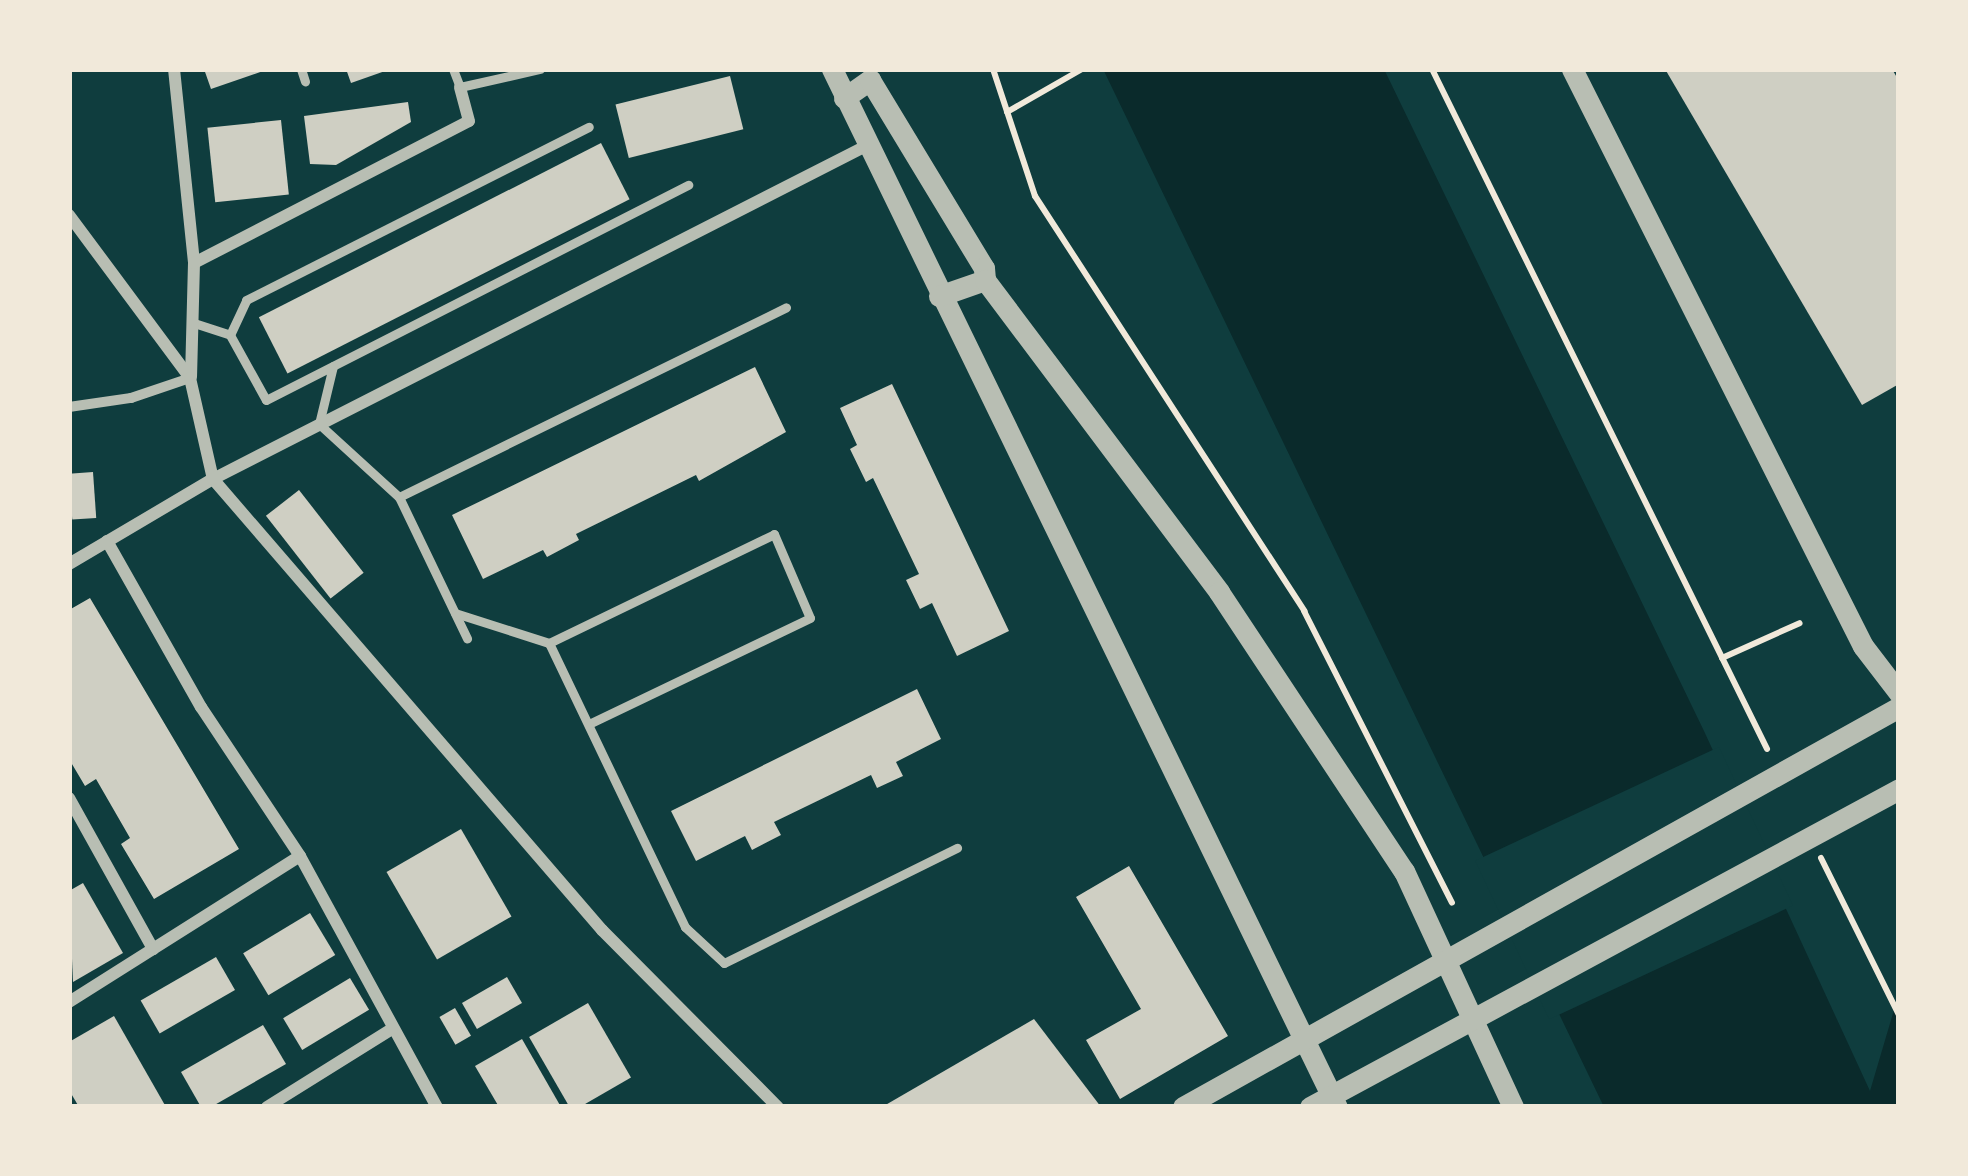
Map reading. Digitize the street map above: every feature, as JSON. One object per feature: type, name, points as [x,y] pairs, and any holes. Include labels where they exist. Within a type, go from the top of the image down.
[{"type":"street","points":[[174,69],[194,263],[190,378],[213,478],[602,930],[778,1107]]},
{"type":"street","points":[[832,69],[1334,1101]]},
{"type":"street","points":[[1572,69],[1863,646],[1899,693]]},
{"type":"street","points":[[844,98],[870,80],[984,268],[985,280],[1314,728],[1404,871],[1513,1107]]},
{"type":"street","points":[[194,263],[469,121],[460,87]]},
{"type":"street","points":[[69,564],[213,478],[866,146]]},
{"type":"street","points":[[69,215],[190,378]]},
{"type":"street","points":[[939,296],[985,280]]},
{"type":"street","points":[[69,407],[131,398],[190,378]]},
{"type":"street","points":[[107,542],[201,707],[300,856],[437,1107]]},
{"type":"street","points":[[1183,1107],[1832,748],[1899,706]]},
{"type":"street","points":[[1310,1107],[1334,1101],[1369,1073],[1899,789]]},
{"type":"street","points":[[69,798],[153,949]]},
{"type":"street","points":[[69,1002],[300,856]]},
{"type":"street","points":[[267,1107],[392,1029]]},
{"type":"lane","points":[[301,69],[305,81]]},
{"type":"lane","points":[[453,69],[460,87],[540,69]]},
{"type":"lane","points":[[230,335],[246,300],[589,127]]},
{"type":"lane","points":[[194,323],[230,335],[266,400],[688,185]]},
{"type":"lane","points":[[399,497],[786,307]]},
{"type":"lane","points":[[333,366],[319,424],[399,497],[467,638]]},
{"type":"lane","points":[[454,613],[550,644],[773,534],[811,618],[591,723]]},
{"type":"lane","points":[[550,644],[685,927],[724,963],[957,848]]},
{"type":"path","points":[[993,69],[1035,196],[1304,611],[1457,915]]},
{"type":"path","points":[[1007,112],[1082,69]]},
{"type":"path","points":[[1432,69],[1772,760]]},
{"type":"path","points":[[1722,658],[1800,623]]},
{"type":"path","points":[[1813,841],[1899,1015]]},
{"type":"water","points":[[1103,69],[1384,69],[1704,731],[1870,1091],[1899,993],[1899,1107],[1604,1107]]},
{"type":"pier","points":[[1719,747],[1793,906],[1549,1019],[1475,861]]},
{"type":"building","points":[[204,69],[266,69],[266,70],[211,89]]},
{"type":"building","points":[[346,69],[388,69],[388,70],[351,83]]},
{"type":"building","points":[[1665,69],[1892,69],[1899,81],[1899,384],[1862,405]]},
{"type":"building","points":[[730,76],[743,129],[629,158],[616,105]]},
{"type":"building","points":[[408,102],[411,122],[336,165],[310,164],[304,116]]},
{"type":"building","points":[[281,120],[289,195],[215,202],[207,128]]},
{"type":"building","points":[[601,143],[630,199],[287,373],[259,317]]},
{"type":"building","points":[[755,367],[786,432],[699,481],[696,475],[576,534],[579,540],[547,557],[543,550],[483,579],[452,515]]},
{"type":"building","points":[[892,384],[1009,631],[957,656],[932,603],[920,609],[906,580],[919,574],[873,478],[866,482],[850,449],[857,445],[840,408]]},
{"type":"building","points":[[93,472],[96,518],[72,520],[69,474]]},
{"type":"building","points":[[299,490],[364,573],[331,599],[266,516]]},
{"type":"building","points":[[90,598],[239,849],[154,899],[121,844],[130,838],[96,779],[85,786],[69,759],[69,610]]},
{"type":"building","points":[[917,689],[941,739],[896,762],[903,776],[877,788],[871,775],[774,822],[781,835],[752,850],[745,836],[696,861],[671,811]]},
{"type":"building","points":[[461,829],[511,916],[437,959],[387,872]]},
{"type":"building","points":[[1129,866],[1228,1036],[1120,1099],[1086,1040],[1141,1009],[1076,897]]},
{"type":"building","points":[[83,883],[123,953],[73,982],[69,891]]},
{"type":"building","points":[[310,913],[335,955],[268,995],[243,953]]},
{"type":"building","points":[[216,957],[235,990],[160,1033],[141,1000]]},
{"type":"building","points":[[507,977],[522,1003],[477,1029],[462,1003]]},
{"type":"building","points":[[350,978],[369,1010],[302,1050],[283,1018]]},
{"type":"building","points":[[588,1003],[631,1077],[580,1107],[570,1107],[529,1037]]},
{"type":"building","points":[[455,1008],[471,1036],[455,1045],[439,1017]]},
{"type":"building","points":[[114,1016],[166,1107],[79,1107],[69,1090],[69,1042]]},
{"type":"building","points":[[1034,1019],[1101,1107],[882,1107]]},
{"type":"building","points":[[263,1025],[286,1064],[211,1107],[201,1107],[181,1072]]},
{"type":"building","points":[[522,1039],[561,1107],[499,1107],[475,1066]]}]
